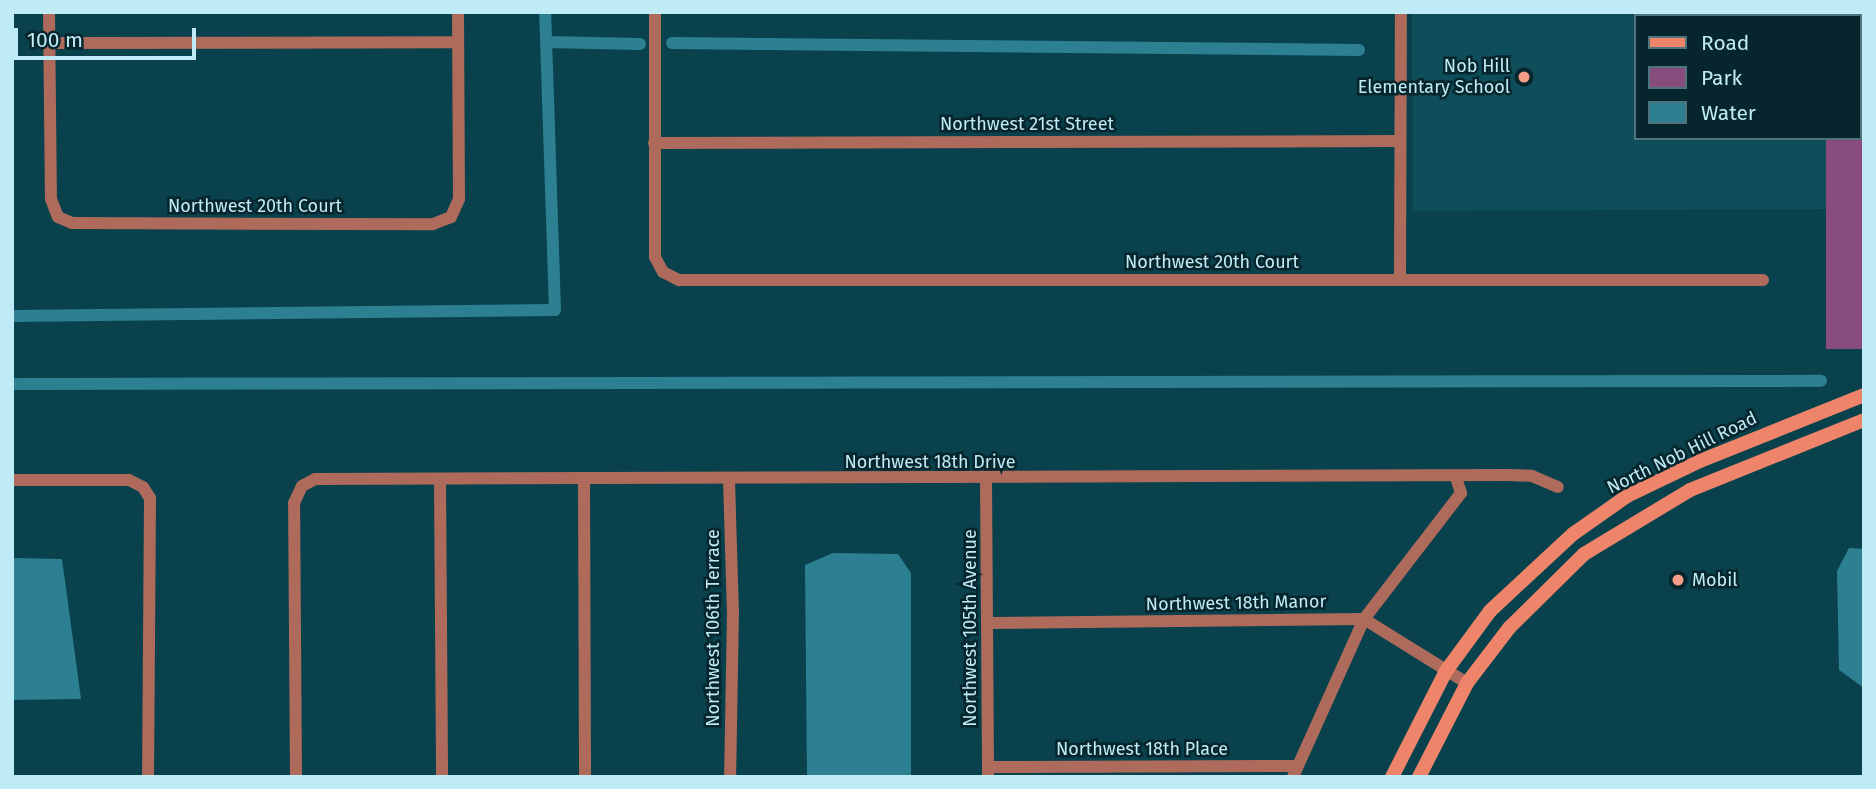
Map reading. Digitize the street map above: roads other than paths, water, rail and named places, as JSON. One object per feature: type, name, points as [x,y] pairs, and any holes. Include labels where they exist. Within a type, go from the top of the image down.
[{"type":"main road","name":"North Nob Hill Road","points":[[1392,777],[1446,671],[1490,611],[1543,559],[1627,496],[1742,442],[1864,396]]},
{"type":"main road","name":"North Nob Hill Road","points":[[1419,777],[1467,683],[1509,628],[1584,554],[1689,490],[1864,420]]},
{"type":"street","points":[[49,12],[49,43],[458,42],[458,12]]},
{"type":"street","points":[[654,143],[655,12]]},
{"type":"street","points":[[1400,279],[1401,12]]},
{"type":"street","name":"Northwest 20th Court","points":[[49,43],[51,199],[58,216],[72,223],[433,224],[451,217],[459,199],[458,42]]},
{"type":"street","name":"Northwest 21st Street","points":[[654,143],[1400,141]]},
{"type":"street","name":"Northwest 20th Court","points":[[654,143],[655,257],[663,272],[679,280],[1763,280]]},
{"type":"street","points":[[1295,772],[1364,619],[1461,493],[1455,475]]},
{"type":"street","name":"Northwest 18th Drive","points":[[296,777],[294,503],[302,486],[315,479],[729,480],[1455,475],[1532,476],[1558,487]]},
{"type":"street","name":"Northwest 105th Avenue","points":[[986,479],[988,772]]},
{"type":"street","points":[[12,480],[129,480],[143,487],[150,498],[148,777]]},
{"type":"street","points":[[440,480],[442,777]]},
{"type":"street","points":[[584,480],[586,777]]},
{"type":"street","name":"Northwest 106th Terrace","points":[[729,480],[733,611],[730,777]]},
{"type":"street","points":[[1364,619],[1467,683]]},
{"type":"street","name":"Northwest 18th Manor","points":[[988,623],[1364,619]]},
{"type":"street","name":"Northwest 18th Place","points":[[988,772],[1295,772]]},
{"type":"water","points":[[1849,548],[1864,549],[1864,688],[1839,670],[1837,571]]},
{"type":"water","points":[[833,553],[898,554],[911,573],[911,777],[807,777],[805,565]]},
{"type":"water","points":[[12,558],[62,559],[81,699],[12,700]]},
{"type":"waterway","points":[[12,316],[555,310],[545,12]]},
{"type":"waterway","points":[[546,42],[640,44]]},
{"type":"waterway","points":[[672,43],[1359,50]]},
{"type":"waterway","points":[[12,384],[1821,381]]},
{"type":"place","name":"Nob Hill Elementary School","points":[[1524,77]]},
{"type":"place","name":"Mobil","points":[[1678,580]]}]
